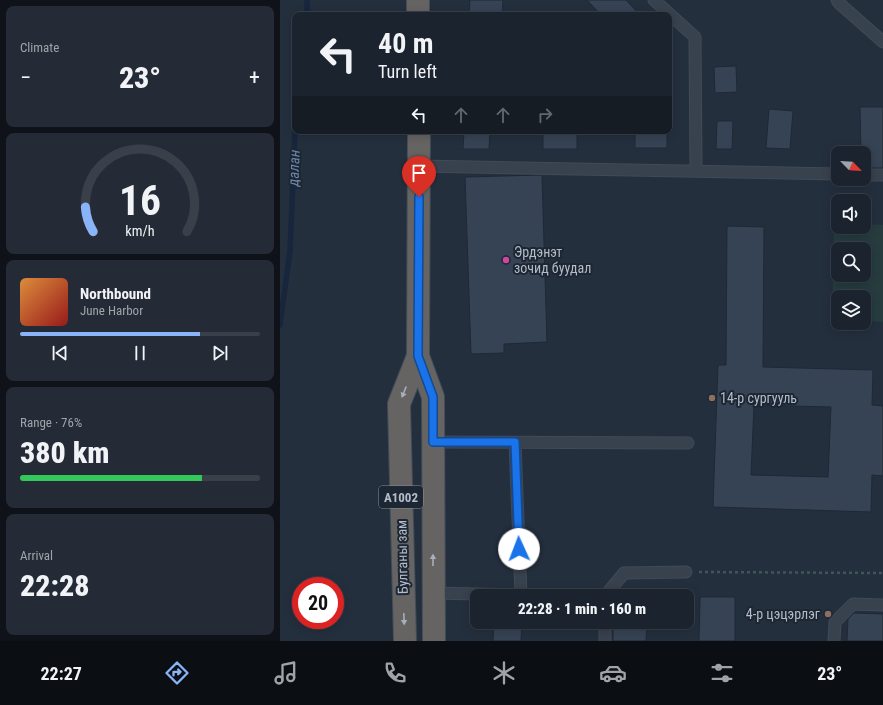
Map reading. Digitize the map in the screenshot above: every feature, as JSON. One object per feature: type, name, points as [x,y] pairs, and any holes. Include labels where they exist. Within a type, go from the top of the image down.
[{"type":"highway","points":[[418,0],[418,12]]},
{"type":"highway","name":"Булганы зам","points":[[419,134],[418,356],[433,397],[434,641]]},
{"type":"highway","name":"Булганы зам","points":[[405,641],[399,404],[418,356]]},
{"type":"lane","points":[[654,0],[667,12]]},
{"type":"lane","points":[[837,0],[883,42]]},
{"type":"lane","points":[[672,16],[695,37],[696,170]]},
{"type":"lane","points":[[419,166],[696,170],[831,174]]},
{"type":"lane","points":[[871,175],[883,175]]},
{"type":"lane","points":[[433,442],[688,443]]},
{"type":"lane","points":[[515,442],[521,589]]},
{"type":"lane","points":[[611,589],[624,573],[686,572]]},
{"type":"lane","points":[[433,593],[470,594]]},
{"type":"lane","points":[[834,641],[835,622],[853,604],[883,605]]},
{"type":"lane","points":[[605,629],[605,641]]},
{"type":"path","points":[[686,572],[883,574]]},
{"type":"green space","points":[[871,224],[883,225],[883,322],[871,321],[871,290],[833,290],[833,282],[871,282],[871,242],[834,242],[834,234],[871,234]]},
{"type":"building","points":[[470,0],[503,0],[502,12],[469,12]]},
{"type":"building","points":[[587,0],[626,0],[637,12],[598,12]]},
{"type":"building","points":[[736,66],[737,92],[715,93],[714,67]]},
{"type":"building","points":[[860,107],[883,107],[883,168],[871,168],[871,146],[861,146]]},
{"type":"building","points":[[769,109],[793,111],[790,149],[766,148]]},
{"type":"building","points":[[717,121],[733,121],[732,149],[716,149]]},
{"type":"building","points":[[464,134],[490,134],[489,149],[463,149]]},
{"type":"building","points":[[543,134],[577,134],[577,149],[543,149]]},
{"type":"building","points":[[635,134],[667,134],[667,148],[635,148]]},
{"type":"building","name":"Эрдэнэт зочид буудал","points":[[542,175],[547,342],[504,344],[504,353],[471,354],[465,177]]},
{"type":"building","points":[[727,226],[764,227],[763,367],[873,370],[872,405],[883,406],[883,476],[872,475],[871,512],[713,507],[718,365],[726,365]],"holes":[[[754,405],[831,407],[828,477],[751,475]]]},
{"type":"building","points":[[700,597],[735,597],[735,641],[699,641]]},
{"type":"building","points":[[854,613],[883,614],[883,641],[847,641],[848,619]]},
{"type":"building","points":[[494,629],[522,629],[521,641],[493,641]]},
{"type":"building","points":[[613,629],[647,629],[646,641],[613,641]]},
{"type":"waterway","name":"далан","points":[[307,0],[307,12]]},
{"type":"waterway","name":"далан","points":[[280,325],[290,251],[295,134]]},
{"type":"place","name":"Эрдэнэт зочид буудал","points":[[506,260]]},
{"type":"place","name":"14-р сургууль","points":[[712,398]]},
{"type":"place","name":"4-р цэцэрлэг","points":[[828,614]]},
{"type":"route","points":[[419,197],[418,356],[433,397],[433,442],[515,442],[519,549]]}]
